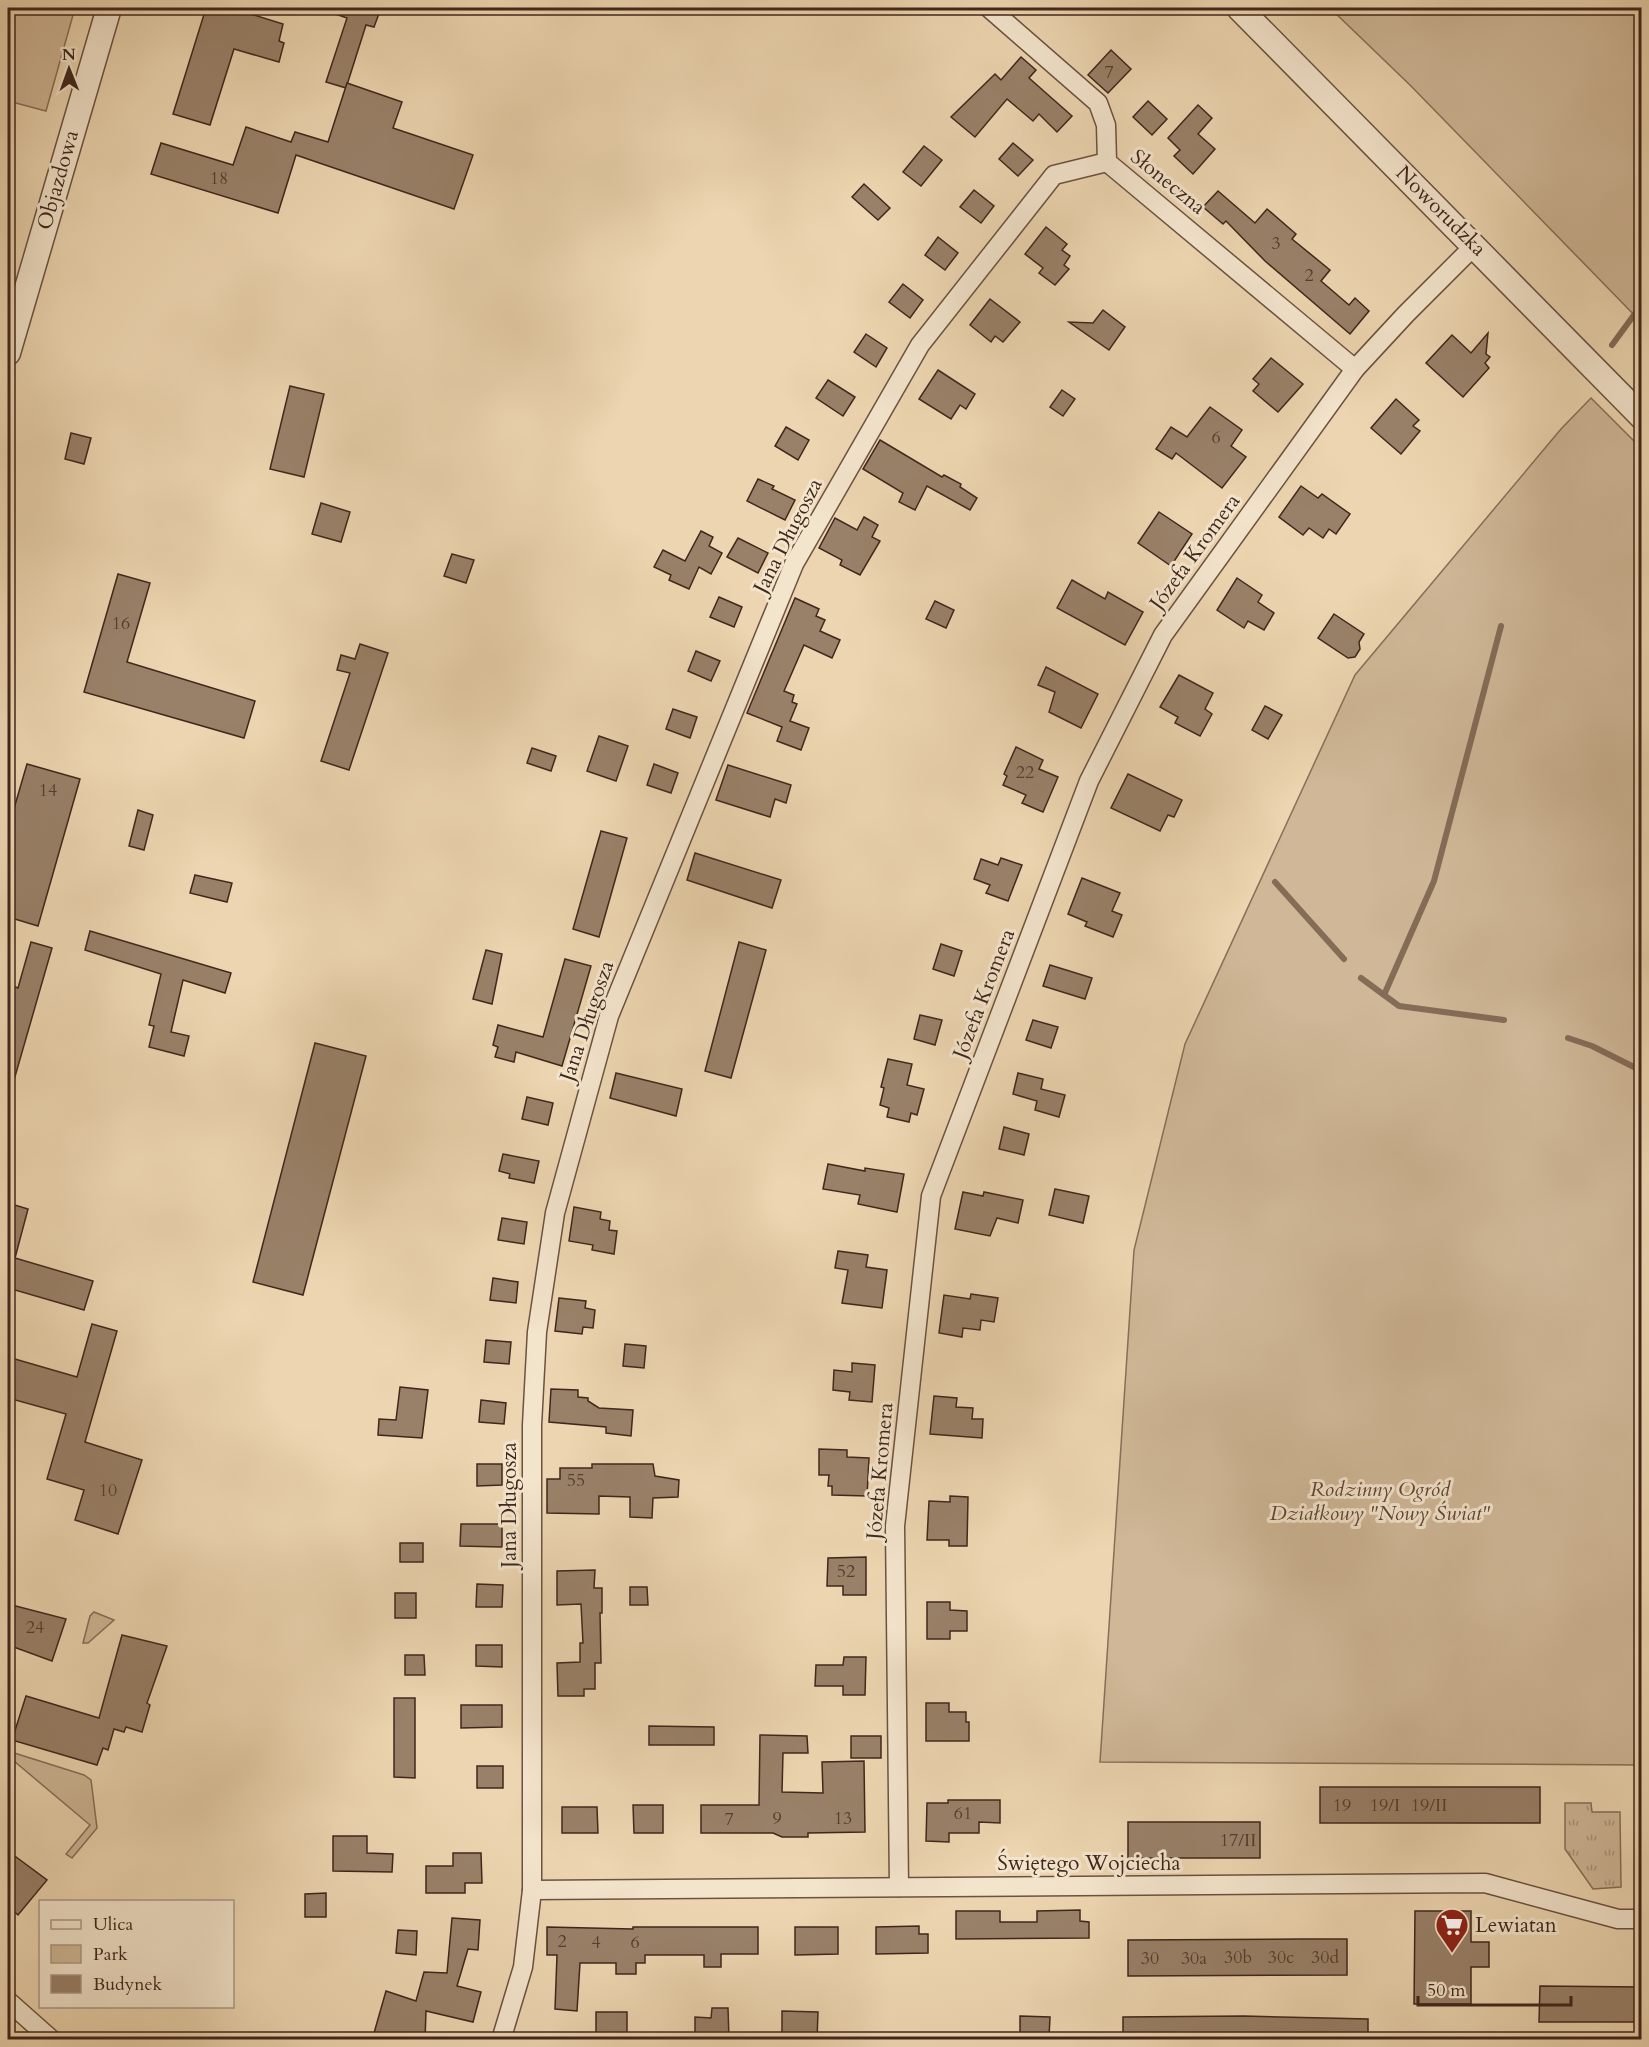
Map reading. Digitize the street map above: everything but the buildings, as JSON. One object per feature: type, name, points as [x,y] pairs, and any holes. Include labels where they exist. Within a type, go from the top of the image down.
[{"type":"street","name":"Objazdowa","points":[[8,353],[110,8]]},
{"type":"street","name":"Słoneczna","points":[[989,8],[1098,103],[1106,125],[1107,162],[1355,369]]},
{"type":"street","name":"Noworudzka","points":[[1239,8],[1475,245],[1641,417]]},
{"type":"street","name":"Jana Długosza","points":[[501,2040],[523,1967],[532,1890],[531,1436],[537,1332],[557,1203],[609,1016],[794,564],[914,355],[1054,175],[1107,162]]},
{"type":"street","name":"Józefa Kromera","points":[[899,1887],[895,1526],[931,1196],[1089,781],[1158,646],[1355,369],[1475,245]]},
{"type":"street","name":"Świętego Wojciecha","points":[[532,1890],[1485,1883],[1618,1919],[1641,1919]]},
{"type":"street","points":[[8,2001],[52,2040]]},
{"type":"green space","points":[[8,8],[75,8],[46,111],[8,101]]},
{"type":"green space","points":[[1330,8],[1641,8],[1641,322],[1410,85]]},
{"type":"green space","name":"Rodzinny Ogród Działkowy \"Nowy Świat\"","points":[[1591,398],[1642,449],[1641,1765],[1100,1762],[1134,1250],[1185,1044],[1355,675],[1561,429]]},
{"type":"green space","points":[[94,1612],[114,1620],[88,1643],[83,1643],[90,1616]]},
{"type":"green space","points":[[8,1751],[84,1775],[91,1780],[97,1828],[72,1858],[66,1854],[90,1825],[8,1756]]},
{"type":"green space","points":[[1565,1803],[1591,1803],[1592,1812],[1620,1812],[1621,1887],[1593,1889],[1565,1849]]},
{"type":"waterway","points":[[1612,345],[1642,304]]},
{"type":"waterway","points":[[1384,995],[1434,881],[1501,626]]},
{"type":"waterway","points":[[1275,882],[1344,959]]},
{"type":"waterway","points":[[1361,978],[1399,1006],[1504,1020]]},
{"type":"waterway","points":[[1568,1038],[1592,1046],[1642,1071]]},
{"type":"place","name":"Lewiatan","points":[[1452,1954]]}]
